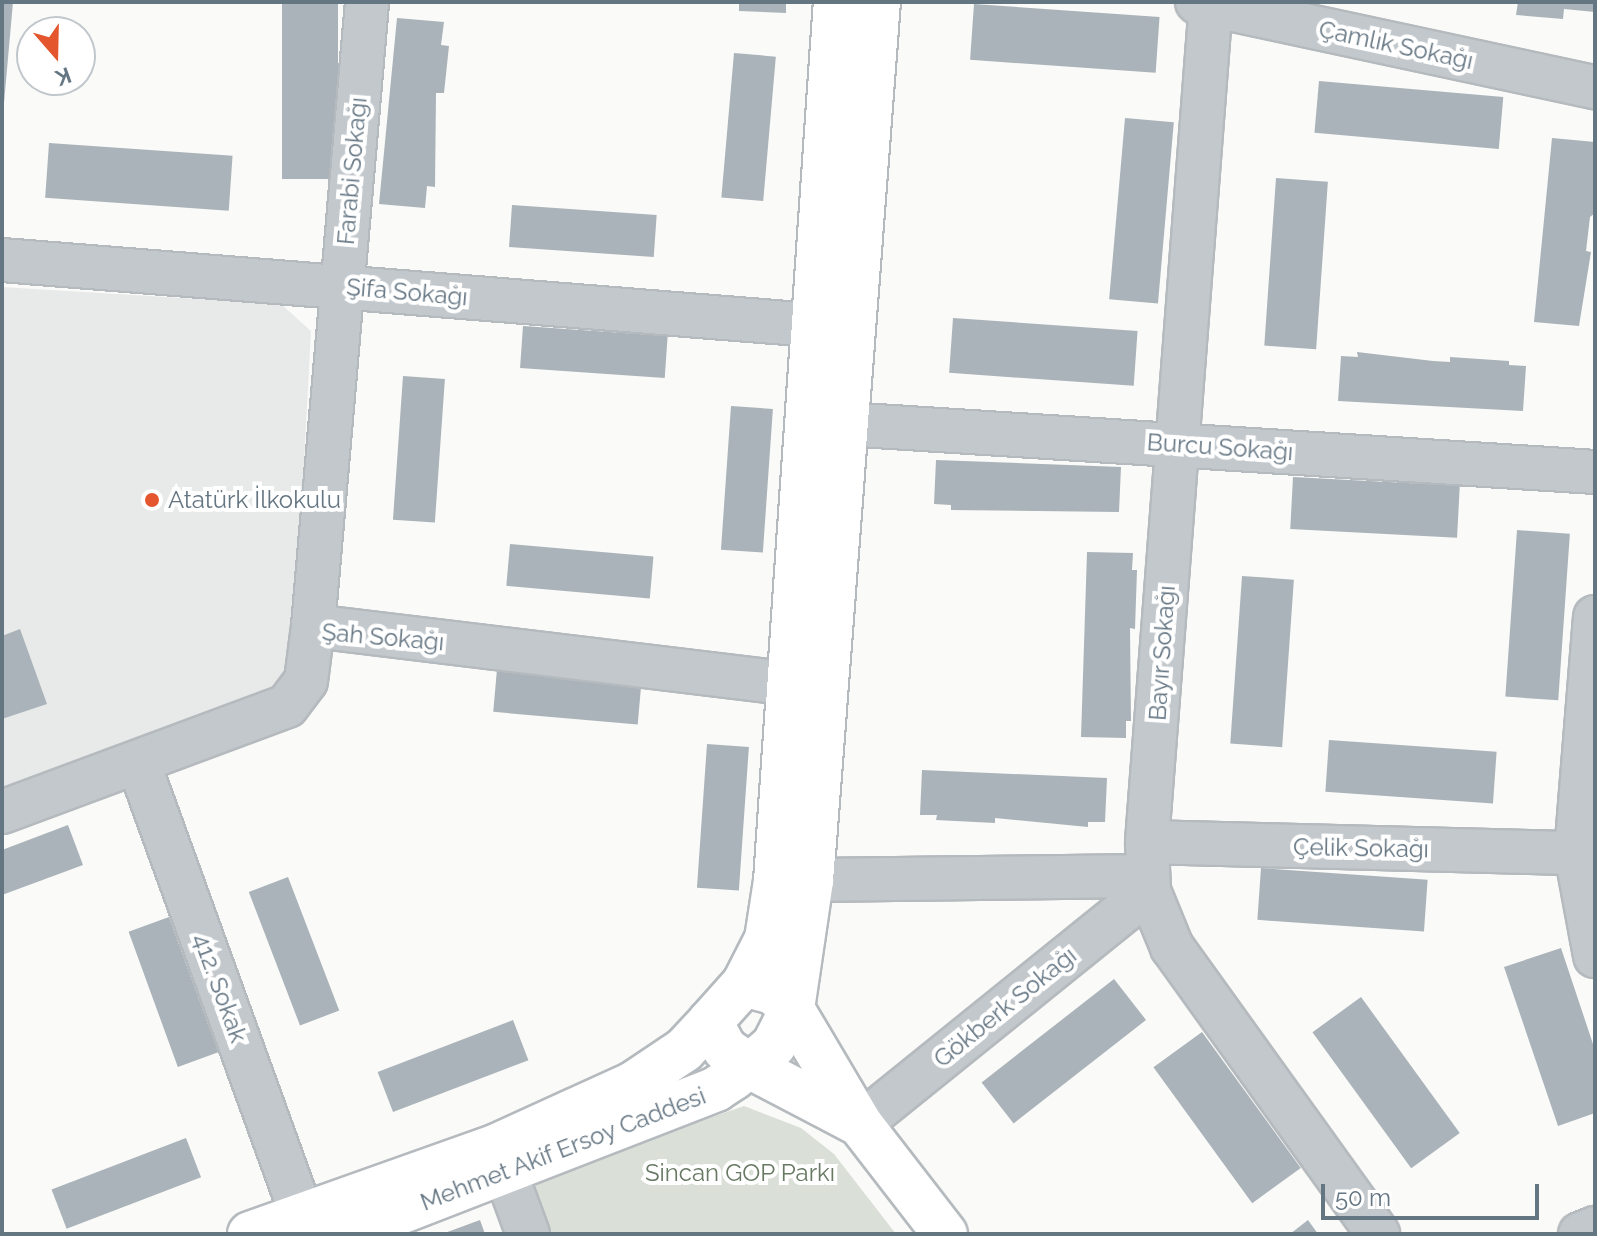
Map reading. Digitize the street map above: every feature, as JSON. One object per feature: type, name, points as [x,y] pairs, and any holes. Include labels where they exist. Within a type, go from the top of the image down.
[{"type":"main road","points":[[836,2],[776,881],[767,939],[744,984],[710,1022],[725,1049],[749,1066],[860,1124]]},
{"type":"main road","points":[[749,1066],[774,1045],[792,1009],[811,880],[878,2]]},
{"type":"main road","points":[[744,984],[773,992],[792,1009],[860,1124],[945,1234]]},
{"type":"main road","name":"Mehmet Akif Ersoy Caddesi","points":[[250,1234],[497,1146],[633,1084],[684,1050],[710,1022]]},
{"type":"main road","name":"Mehmet Akif Ersoy Caddesi","points":[[343,1234],[696,1099],[749,1066]]},
{"type":"street","name":"Farabi Sokağı","points":[[313,626],[367,2]]},
{"type":"street","name":"Çamlık Sokağı","points":[[1206,3],[1595,87]]},
{"type":"street","name":"Bayır Sokağı","points":[[1206,3],[1147,870],[1172,947],[1378,1234]]},
{"type":"street","name":"Şifa Sokağı","points":[[2,260],[812,325]]},
{"type":"street","name":"Burcu Sokağı","points":[[845,424],[1595,472]]},
{"type":"street","points":[[1595,617],[1576,853],[1595,956]]},
{"type":"street","name":"Şah Sokağı","points":[[2,812],[292,702],[308,675],[313,626],[789,684]]},
{"type":"street","name":"412. Sokak","points":[[138,762],[302,1215]]},
{"type":"street","name":"Çelik Sokağı","points":[[811,880],[1576,853]]},
{"type":"street","name":"Gökberk Sokağı","points":[[860,1124],[1147,870]]},
{"type":"street","points":[[506,1174],[528,1234]]},
{"type":"street","points":[[1580,1234],[1595,1228]]},
{"type":"shaded area","name":"Atatürk İlkokulu","points":[[2,287],[281,304],[311,331],[293,669],[274,691],[2,790]]},
{"type":"green space","name":"Sincan GOP Parkı","points":[[744,1106],[801,1128],[834,1154],[896,1234],[552,1234],[533,1179]]},
{"type":"building","points":[[2,2],[13,2],[4,103],[2,103]]},
{"type":"building","points":[[282,2],[338,2],[338,179],[282,179]]},
{"type":"building","points":[[739,2],[786,2],[786,13],[739,11]]},
{"type":"building","points":[[1518,2],[1595,2],[1595,12],[1564,9],[1563,19],[1516,15]]},
{"type":"building","points":[[974,4],[1160,17],[1156,73],[970,60]]},
{"type":"building","points":[[397,18],[444,22],[441,45],[449,46],[444,93],[436,93],[435,187],[427,186],[425,208],[379,204]]},
{"type":"building","points":[[734,53],[776,57],[763,201],[721,197]]},
{"type":"building","points":[[1319,81],[1503,97],[1499,149],[1314,133]]},
{"type":"building","points":[[1125,118],[1174,122],[1158,304],[1109,299]]},
{"type":"building","points":[[1552,138],[1595,142],[1595,213],[1590,217],[1586,251],[1591,252],[1579,326],[1534,322]]},
{"type":"building","points":[[49,143],[233,156],[229,211],[45,198]]},
{"type":"building","points":[[1276,178],[1328,182],[1316,349],[1264,346]]},
{"type":"building","points":[[512,205],[657,215],[654,257],[509,247]]},
{"type":"building","points":[[953,318],[1138,331],[1134,386],[949,373]]},
{"type":"building","points":[[523,326],[668,336],[665,378],[520,368]]},
{"type":"building","points":[[1357,352],[1433,361],[1450,362],[1450,357],[1509,361],[1509,365],[1526,366],[1523,411],[1338,401],[1341,356],[1358,357]]},
{"type":"building","points":[[403,376],[445,379],[435,523],[393,520]]},
{"type":"building","points":[[731,406],[773,409],[763,553],[721,550]]},
{"type":"building","points":[[936,460],[1121,467],[1119,512],[951,510],[951,505],[934,504]]},
{"type":"building","points":[[1293,477],[1460,486],[1457,538],[1290,529]]},
{"type":"building","points":[[1517,530],[1570,534],[1558,700],[1505,697]]},
{"type":"building","points":[[510,544],[653,557],[650,598],[506,586]]},
{"type":"building","points":[[1087,552],[1133,553],[1132,570],[1137,570],[1135,629],[1130,628],[1131,721],[1126,721],[1126,738],[1081,737]]},
{"type":"building","points":[[1242,576],[1294,580],[1282,747],[1230,744]]},
{"type":"building","points":[[20,629],[47,704],[2,719],[2,636]]},
{"type":"building","points":[[497,669],[641,682],[638,724],[493,712]]},
{"type":"building","points":[[1329,740],[1497,752],[1493,804],[1325,792]]},
{"type":"building","points":[[707,744],[749,747],[739,891],[697,888]]},
{"type":"building","points":[[922,770],[1107,778],[1105,822],[1088,822],[1088,827],[995,818],[995,823],[936,820],[937,815],[920,815]]},
{"type":"building","points":[[68,825],[83,865],[2,895],[2,850]]},
{"type":"building","points":[[1261,868],[1428,880],[1424,932],[1257,920]]},
{"type":"building","points":[[288,877],[339,1011],[300,1026],[249,892]]},
{"type":"building","points":[[169,917],[218,1052],[178,1067],[129,932]]},
{"type":"building","points":[[1561,948],[1595,1050],[1595,1113],[1558,1126],[1504,967]]},
{"type":"building","points":[[1114,979],[1146,1020],[1014,1123],[982,1082]]},
{"type":"building","points":[[1361,997],[1460,1133],[1411,1168],[1312,1032]]},
{"type":"building","points":[[513,1020],[528,1060],[393,1112],[378,1072]]},
{"type":"building","points":[[1202,1032],[1301,1168],[1252,1203],[1153,1067]]},
{"type":"building","points":[[186,1138],[201,1177],[67,1229],[52,1190]]},
{"type":"building","points":[[480,1220],[485,1234],[442,1234]]},
{"type":"building","points":[[1308,1220],[1318,1234],[1290,1234]]},
{"type":"place","name":"Atatürk İlkokulu","points":[[152,500]]}]
